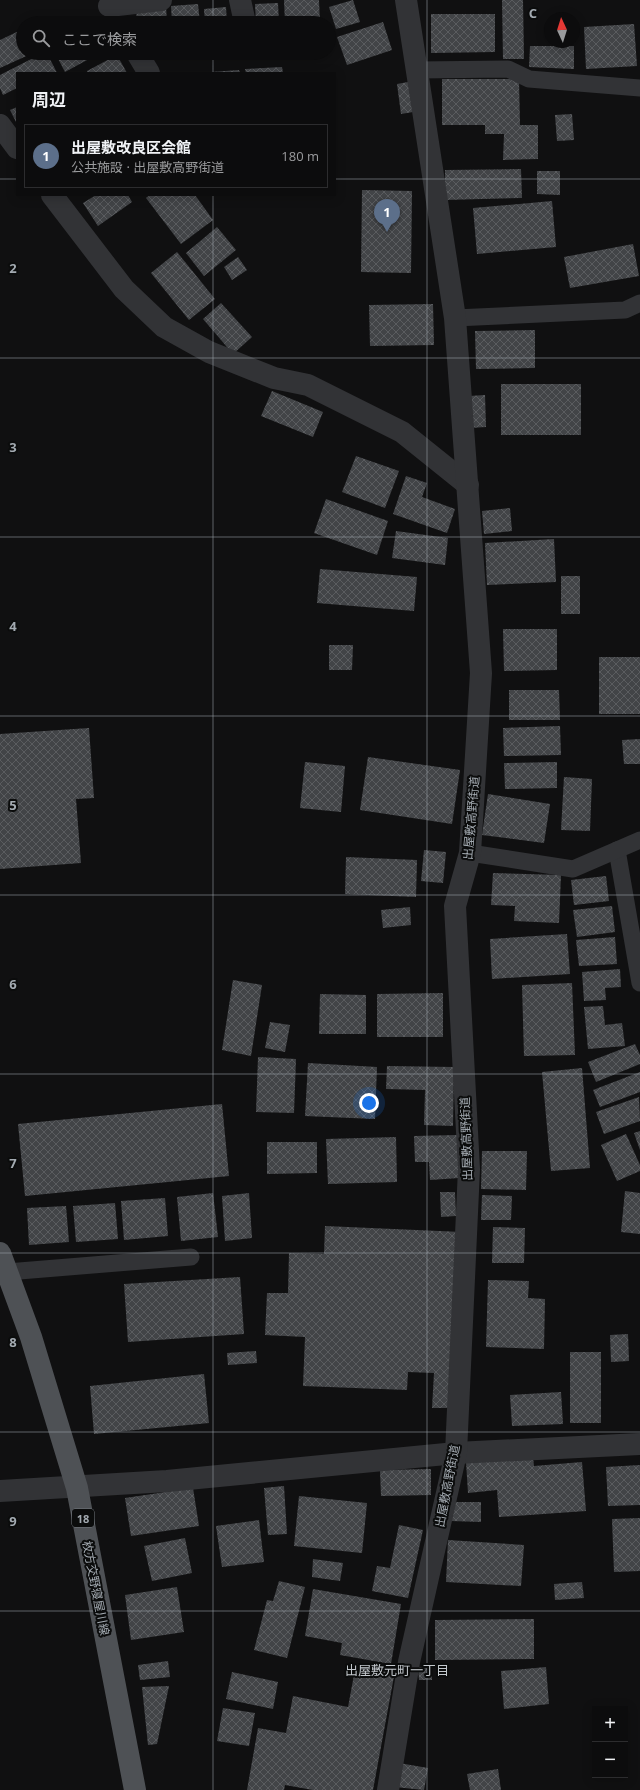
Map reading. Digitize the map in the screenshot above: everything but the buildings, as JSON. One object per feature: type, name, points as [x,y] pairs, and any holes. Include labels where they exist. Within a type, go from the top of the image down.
[{"type":"main road","name":"枚方交野寝屋川線","points":[[3,1262],[31,1337],[77,1488],[135,1790]]},
{"type":"street","points":[[112,10],[161,0]]},
{"type":"street","points":[[240,0],[244,16]]},
{"type":"street","name":"出屋敷高野街道","points":[[388,1790],[409,1662],[456,1453],[469,1168],[456,906],[470,853],[481,673],[455,318],[406,0]]},
{"type":"street","points":[[141,60],[148,72]]},
{"type":"street","points":[[0,125],[16,147]]},
{"type":"street","points":[[53,196],[124,290],[164,327],[210,352],[274,378],[308,385],[402,432],[468,485]]},
{"type":"street","points":[[0,1491],[77,1488],[175,1480],[456,1453],[640,1444]]},
{"type":"lane","points":[[417,70],[508,69],[529,79],[640,88]]},
{"type":"lane","points":[[455,318],[625,310],[640,303]]},
{"type":"lane","points":[[470,853],[573,869],[640,840]]},
{"type":"lane","points":[[617,850],[640,983]]},
{"type":"lane","points":[[3,1262],[191,1257]]},
{"type":"place","name":"出屋敷改良区会館","points":[[387,232]]},
{"type":"district","name":"出屋敷元町一丁目","points":[[397,1670]]}]
